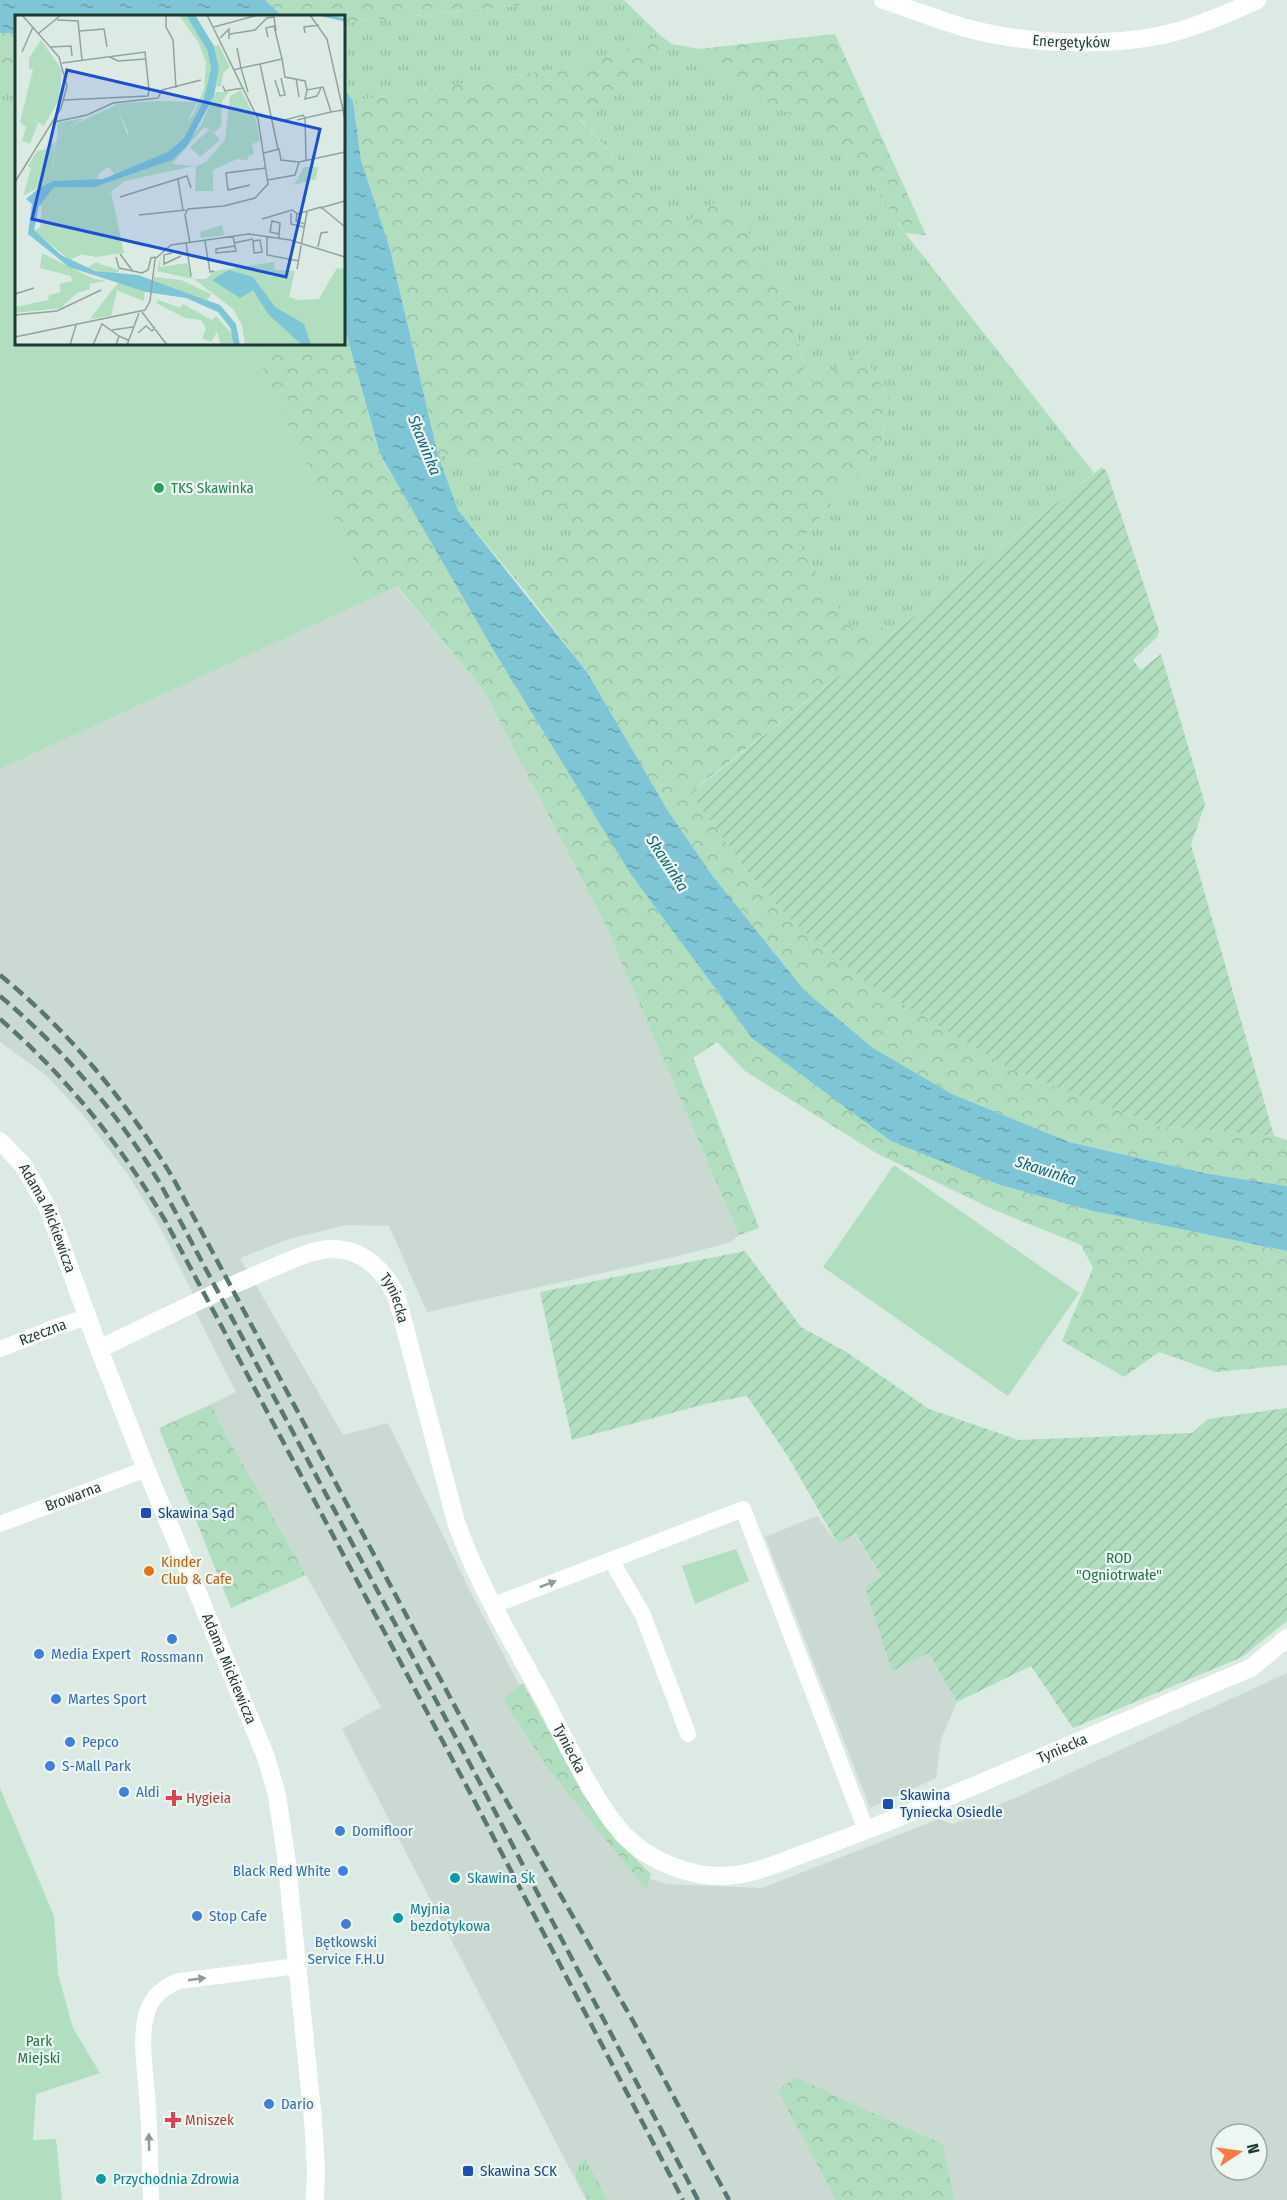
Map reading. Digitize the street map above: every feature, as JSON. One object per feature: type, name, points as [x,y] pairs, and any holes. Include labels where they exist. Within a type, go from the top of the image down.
[{"type":"street","name":"Energetyków","points":[[883,0],[992,34],[1078,42],[1136,39],[1159,35],[1209,21],[1257,0]]},
{"type":"street","name":"Adama Mickiewicza","points":[[0,1141],[23,1165],[43,1198],[146,1469],[239,1689],[273,1777],[284,1837],[315,2146],[315,2200]]},
{"type":"street","name":"Tyniecka","points":[[99,1349],[303,1255],[332,1249],[342,1250],[366,1259],[385,1275],[397,1298],[456,1522],[468,1553],[494,1605],[572,1753],[610,1818],[631,1841],[644,1851],[687,1871],[734,1875],[765,1868],[866,1830],[1251,1668],[1287,1638]]},
{"type":"street","name":"Rzeczna","points":[[0,1350],[88,1317]]},
{"type":"street","name":"Browarna","points":[[0,1524],[146,1469]]},
{"type":"street","points":[[494,1605],[743,1509],[866,1830]]},
{"type":"street","points":[[611,1560],[643,1615],[688,1734]]},
{"type":"street","points":[[151,2200],[149,2110],[142,2031],[148,2008],[153,1999],[168,1985],[179,1981],[297,1966]]},
{"type":"shaded area","points":[[396,586],[484,691],[604,922],[739,1235],[731,1242],[683,1255],[427,1312],[389,1226],[347,1225],[289,1239],[240,1258],[343,1435],[388,1423],[471,1593],[587,1813],[643,1876],[666,1884],[762,1888],[939,1819],[953,1824],[1022,1795],[1287,1673],[1287,2200],[586,2200],[342,1729],[381,1707],[221,1426],[212,1404],[236,1392],[188,1297],[193,1294],[161,1229],[128,1175],[83,1115],[47,1076],[0,1042],[0,769]]},
{"type":"shaded area","points":[[817,1516],[838,1544],[854,1533],[881,1577],[892,1670],[929,1652],[957,1702],[941,1739],[936,1778],[870,1808],[765,1537]]},
{"type":"green space","points":[[265,0],[572,0],[345,23],[345,15],[281,15]]},
{"type":"green space","points":[[572,0],[624,0],[661,36],[575,66],[353,101],[345,89],[345,23]]},
{"type":"green space","points":[[0,33],[15,33],[15,73],[0,75]]},
{"type":"green space","points":[[835,34],[926,235],[905,233],[868,176],[821,129],[756,97],[699,49]]},
{"type":"green space","points":[[661,36],[672,44],[579,119],[680,226],[725,196],[790,299],[807,386],[862,351],[889,399],[881,445],[798,544],[855,633],[904,624],[691,792],[746,870],[790,919],[1014,1071],[1160,1126],[1274,1136],[1287,1140],[1287,1186],[1204,1173],[1069,1142],[952,1094],[873,1048],[804,990],[712,875],[668,811],[587,672],[525,591],[573,534],[516,467],[438,455],[390,249],[361,160],[353,101],[575,66]]},
{"type":"green space","points":[[672,44],[699,49],[756,97],[821,129],[868,176],[905,233],[1094,473],[904,624],[855,633],[798,544],[881,445],[889,399],[862,352],[807,386],[790,299],[725,196],[680,227],[579,118]]},
{"type":"green space","points":[[15,73],[15,109],[0,116],[0,75]]},
{"type":"green space","name":"TKS Skawinka","points":[[15,109],[15,345],[256,345],[265,378],[372,598],[0,769],[0,116]]},
{"type":"green space","points":[[345,330],[380,455],[630,873],[1000,1185],[1093,1211],[1287,1251],[1287,1365],[1216,1372],[1159,1352],[1124,1377],[1062,1341],[1093,1268],[1081,1245],[992,1209],[876,1153],[745,1071],[717,1042],[693,1058],[759,1228],[739,1235],[604,922],[484,691],[397,586],[372,598],[265,378],[256,345],[345,345]]},
{"type":"green space","points":[[438,455],[516,467],[574,534],[525,591],[458,510]]},
{"type":"green space","points":[[1102,467],[1107,472],[1159,631],[1157,637],[1133,660],[1141,670],[1161,654],[1205,804],[1191,845],[1274,1136],[1160,1126],[1014,1071],[865,981],[790,919],[746,870],[691,793]]},
{"type":"green space","points":[[894,1165],[1079,1293],[1008,1396],[823,1267]]},
{"type":"green space","name":"ROD \"Ogniotrwałe\"","points":[[745,1251],[801,1327],[848,1353],[929,1409],[1019,1440],[1192,1433],[1208,1419],[1287,1408],[1287,1621],[1242,1657],[1073,1728],[1031,1666],[957,1702],[929,1653],[892,1671],[865,1587],[881,1576],[855,1533],[838,1544],[787,1455],[747,1396],[709,1403],[572,1440],[540,1292]]},
{"type":"green space","points":[[212,1404],[221,1426],[306,1575],[231,1608],[159,1428]]},
{"type":"green space","points":[[736,1549],[749,1581],[695,1604],[682,1566]]},
{"type":"green space","points":[[523,1683],[583,1794],[616,1840],[651,1874],[646,1889],[549,1770],[503,1699]]},
{"type":"green space","name":"Park Miejski","points":[[0,1788],[54,1916],[58,1974],[73,2028],[100,2073],[36,2094],[33,2140],[56,2139],[62,2200],[0,2200]]},
{"type":"green space","points":[[796,2077],[943,2144],[954,2200],[836,2200],[778,2091]]},
{"type":"green space","points":[[586,2159],[607,2200],[588,2200],[576,2178],[576,2171],[581,2162]]},
{"type":"water","points":[[0,0],[265,0],[281,15],[15,15],[15,33],[0,33]]},
{"type":"water","name":"Skawinka","points":[[345,89],[353,101],[361,160],[390,249],[438,455],[458,510],[587,672],[668,811],[712,875],[804,990],[873,1048],[952,1094],[1069,1142],[1204,1173],[1287,1186],[1287,1251],[1093,1211],[1000,1185],[891,1141],[752,1038],[630,873],[494,651],[380,454],[345,330]]},
{"type":"railway","points":[[0,975],[50,1020],[95,1069],[136,1122],[173,1178],[491,1774],[633,2021],[729,2200]]},
{"type":"railway","points":[[0,996],[46,1038],[88,1084],[127,1133],[161,1185],[479,1781],[698,2200]]},
{"type":"railway","points":[[0,1019],[48,1064],[91,1113],[130,1166],[166,1222],[475,1802],[683,2200]]},
{"type":"place","name":"TKS Skawinka","points":[[159,488]]},
{"type":"place","name":"Skawina Sąd","points":[[146,1513]]},
{"type":"place","name":"Kinder Club & Cafe","points":[[149,1571]]},
{"type":"place","name":"Rossmann","points":[[172,1639]]},
{"type":"place","name":"Media Expert","points":[[39,1654]]},
{"type":"place","name":"Martes Sport","points":[[56,1699]]},
{"type":"place","name":"Pepco","points":[[70,1742]]},
{"type":"place","name":"S-Mall Park","points":[[50,1766]]},
{"type":"place","name":"Aldi","points":[[124,1792]]},
{"type":"place","name":"Hygieia","points":[[174,1798]]},
{"type":"place","name":"Skawina Tyniecka Osiedle","points":[[888,1804]]},
{"type":"place","name":"Domifloor","points":[[340,1831]]},
{"type":"place","name":"Black Red White","points":[[343,1871]]},
{"type":"place","name":"Skawina Sk","points":[[455,1878]]},
{"type":"place","name":"Stop Cafe","points":[[197,1916]]},
{"type":"place","name":"Myjnia bezdotykowa","points":[[398,1918]]},
{"type":"place","name":"Bętkowski Service F.H.U","points":[[346,1924]]},
{"type":"place","name":"Dario","points":[[269,2104]]},
{"type":"place","name":"Mniszek","points":[[173,2120]]},
{"type":"place","name":"Skawina SCK","points":[[468,2171]]},
{"type":"place","name":"Przychodnia Zdrowia","points":[[101,2179]]}]
